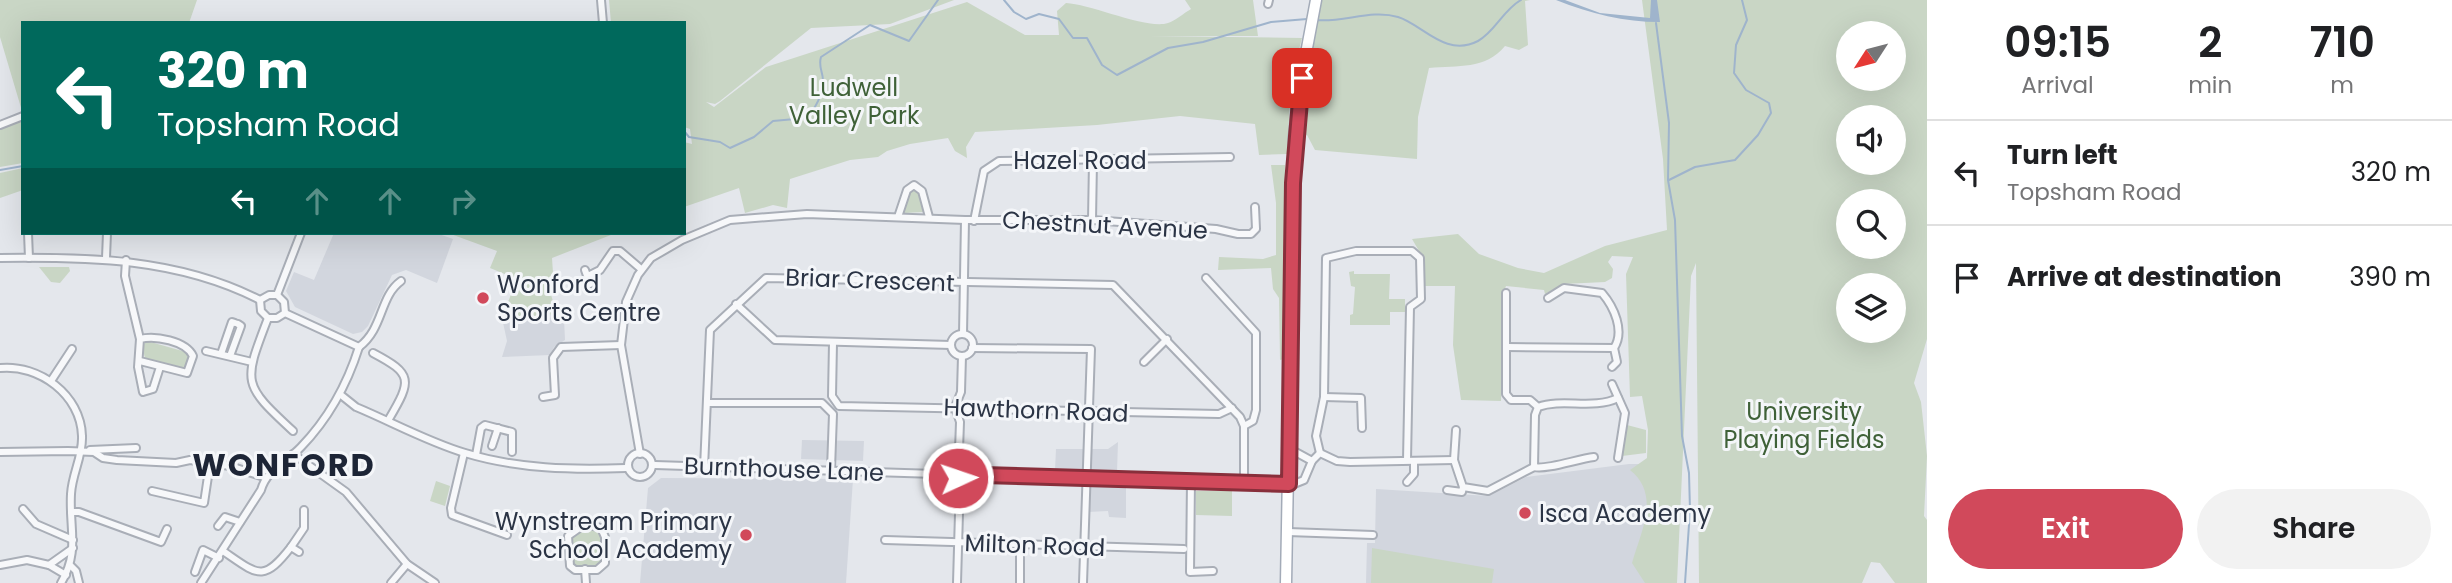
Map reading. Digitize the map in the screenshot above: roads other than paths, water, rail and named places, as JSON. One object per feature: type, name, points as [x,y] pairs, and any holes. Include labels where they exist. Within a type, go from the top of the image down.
[{"type":"main road","points":[[1286,583],[1294,137],[1298,96],[1317,0]]},
{"type":"street","points":[[601,0],[603,21]]},
{"type":"street","points":[[0,125],[21,117]]},
{"type":"street","name":"Hazel Road","points":[[974,220],[984,171],[994,163],[1230,158]]},
{"type":"street","points":[[1092,220],[1093,161]]},
{"type":"street","points":[[898,217],[907,190],[914,185],[922,191],[929,218]]},
{"type":"street","name":"Chestnut Avenue","points":[[640,454],[621,345],[625,306],[641,269],[667,248],[730,220],[807,214],[965,220],[1092,220],[1251,234],[1256,229],[1255,207]]},
{"type":"street","points":[[963,334],[965,220]]},
{"type":"street","points":[[28,235],[29,258]]},
{"type":"street","points":[[106,258],[107,235]]},
{"type":"street","points":[[277,295],[301,235]]},
{"type":"street","points":[[588,277],[598,272],[613,251],[620,251],[641,269]]},
{"type":"street","points":[[1320,453],[1316,436],[1324,397],[1326,258],[1356,251],[1412,251],[1418,255],[1421,299],[1410,307],[1407,451],[1413,474],[1407,482]]},
{"type":"street","points":[[0,258],[126,260],[213,281],[260,300]]},
{"type":"street","points":[[126,260],[125,276],[140,339],[140,386],[147,394],[153,389],[160,367]]},
{"type":"street","name":"Briar Crescent","points":[[704,468],[710,330],[736,304],[772,276],[1113,285],[1232,408],[1244,426]]},
{"type":"street","points":[[1206,278],[1256,333],[1256,410],[1253,421],[1244,426],[1244,482]]},
{"type":"street","points":[[201,583],[261,490],[264,477],[293,454],[341,395],[359,347],[377,328],[391,289],[401,281]]},
{"type":"street","points":[[1602,293],[1605,285]]},
{"type":"street","points":[[1548,298],[1564,288],[1602,293],[1615,313],[1618,341],[1614,348],[1616,362],[1612,367]]},
{"type":"street","points":[[1506,293],[1506,394],[1511,400],[1530,400],[1538,407]]},
{"type":"street","points":[[260,300],[269,295],[277,295],[284,302],[285,313]]},
{"type":"street","points":[[260,300],[261,311],[268,318],[277,318],[285,313]]},
{"type":"street","points":[[736,304],[770,338],[833,343],[951,345]]},
{"type":"street","points":[[285,313],[359,347]]},
{"type":"street","points":[[268,318],[252,362],[251,384],[258,399],[293,431]]},
{"type":"street","points":[[221,354],[232,322],[238,324],[230,356]]},
{"type":"street","points":[[962,356],[953,351],[951,345],[956,336],[963,334],[972,340],[972,348]]},
{"type":"street","points":[[140,339],[149,337],[175,343],[190,350],[193,356],[187,373],[140,361]]},
{"type":"street","points":[[1144,362],[1167,339]]},
{"type":"street","name":"Hawthorn Road","points":[[833,343],[832,396],[839,406],[1219,414],[1232,408]]},
{"type":"street","points":[[1401,343],[1409,344]]},
{"type":"street","points":[[543,397],[555,395],[553,358],[561,347],[621,345]]},
{"type":"street","points":[[1507,347],[1614,348]]},
{"type":"street","points":[[957,583],[960,422],[955,407],[961,392],[962,356],[972,348],[1091,349],[1083,583]]},
{"type":"street","points":[[51,382],[72,349]]},
{"type":"street","points":[[206,351],[252,362]]},
{"type":"street","points":[[373,353],[399,367],[405,377],[403,390],[389,419]]},
{"type":"street","points":[[0,367],[28,370],[51,382],[77,412],[82,434],[81,452],[72,487],[71,566],[61,583]]},
{"type":"street","points":[[1612,384],[1625,418],[1618,458]]},
{"type":"street","name":"Burnthouse Lane","points":[[341,395],[352,405],[476,456],[527,466],[587,470],[626,468],[640,476],[651,473],[655,465]]},
{"type":"street","points":[[1324,397],[1360,398],[1362,428]]},
{"type":"street","points":[[1538,407],[1549,404],[1600,404],[1618,398]]},
{"type":"street","points":[[708,403],[822,403],[833,414],[831,469]]},
{"type":"street","points":[[1534,467],[1535,415],[1538,407]]},
{"type":"street","points":[[476,456],[482,426],[512,432],[512,452]]},
{"type":"street","points":[[492,446],[498,428]]},
{"type":"street","points":[[1456,430],[1454,460],[1462,490]]},
{"type":"street","points":[[0,452],[81,452],[136,448]]},
{"type":"street","points":[[1290,449],[1312,461]]},
{"type":"street","points":[[81,452],[117,460],[176,463],[190,460],[264,477]]},
{"type":"street","points":[[464,453],[451,508],[452,515],[507,535]]},
{"type":"street","points":[[1320,453],[1337,461],[1350,462],[1454,460]]},
{"type":"street","points":[[1289,484],[1304,480],[1312,461],[1320,453]]},
{"type":"street","points":[[293,454],[346,492],[407,564],[435,583]]},
{"type":"street","points":[[626,468],[629,459],[640,454]]},
{"type":"street","name":"Burnthouse Lane","points":[[640,454],[649,457],[655,465],[704,468],[831,469],[936,474],[959,478],[1086,478],[1289,484]]},
{"type":"street","points":[[1447,490],[1488,491],[1534,467],[1546,468],[1567,460],[1594,457]]},
{"type":"street","points":[[152,491],[204,503],[210,463]]},
{"type":"street","points":[[1191,480],[1190,575],[1213,572]]},
{"type":"street","points":[[23,509],[36,524],[73,544]]},
{"type":"street","points":[[223,551],[249,569],[268,572],[276,567],[304,528],[304,510]]},
{"type":"street","points":[[71,512],[79,512],[161,542],[167,529]]},
{"type":"street","points":[[218,526],[225,517],[240,522]]},
{"type":"street","points":[[585,524],[604,532],[605,560],[597,570],[584,569],[575,570],[570,566],[568,536],[585,524]]},
{"type":"street","points":[[1288,532],[1373,534]]},
{"type":"street","name":"Milton Road","points":[[885,540],[1184,549]]},
{"type":"street","points":[[49,565],[73,544]]},
{"type":"street","points":[[1020,546],[1020,583]]},
{"type":"street","points":[[291,547],[299,552]]},
{"type":"street","points":[[195,572],[203,550],[219,558]]},
{"type":"street","points":[[0,565],[27,560],[49,565],[66,575]]},
{"type":"street","points":[[391,583],[407,564]]},
{"type":"street","points":[[71,566],[76,571],[79,583]]},
{"type":"street","points":[[584,569],[586,583]]},
{"type":"water","points":[[1556,0],[1565,0],[1600,13],[1650,18],[1651,0],[1657,0],[1660,22],[1633,21],[1608,16]]},
{"type":"waterway","points":[[686,133],[689,137],[720,142],[730,148],[754,137],[773,121],[806,118],[816,106],[822,90],[821,57],[870,25],[909,41],[938,0]]},
{"type":"waterway","points":[[1004,0],[1014,12],[1026,19],[1039,14],[1059,19],[1073,38],[1087,38],[1102,65],[1117,75],[1168,48],[1203,42],[1271,22],[1307,19]]},
{"type":"waterway","points":[[1316,20],[1388,15],[1407,21],[1445,43],[1466,45],[1484,37],[1509,9],[1521,0]]},
{"type":"waterway","points":[[1669,180],[1695,167],[1735,160],[1758,135],[1771,113],[1769,103],[1746,90],[1734,73],[1736,45],[1747,20],[1742,0]]},
{"type":"waterway","points":[[1656,23],[1669,123],[1668,180],[1675,220],[1682,436],[1689,473],[1690,510],[1685,583]]},
{"type":"waterway","points":[[0,170],[21,166]]},
{"type":"place","name":"Wonford Sports Centre","points":[[483,298]]},
{"type":"place","name":"Isca Academy","points":[[1525,513]]},
{"type":"place","name":"Wynstream Primary School Academy","points":[[746,535]]},
{"type":"district","name":"WONFORD","points":[[284,464]]},
{"type":"park label","name":"Ludwell Valley Park","points":[[854,101]]},
{"type":"park label","name":"University Playing Fields","points":[[1804,425]]}]
